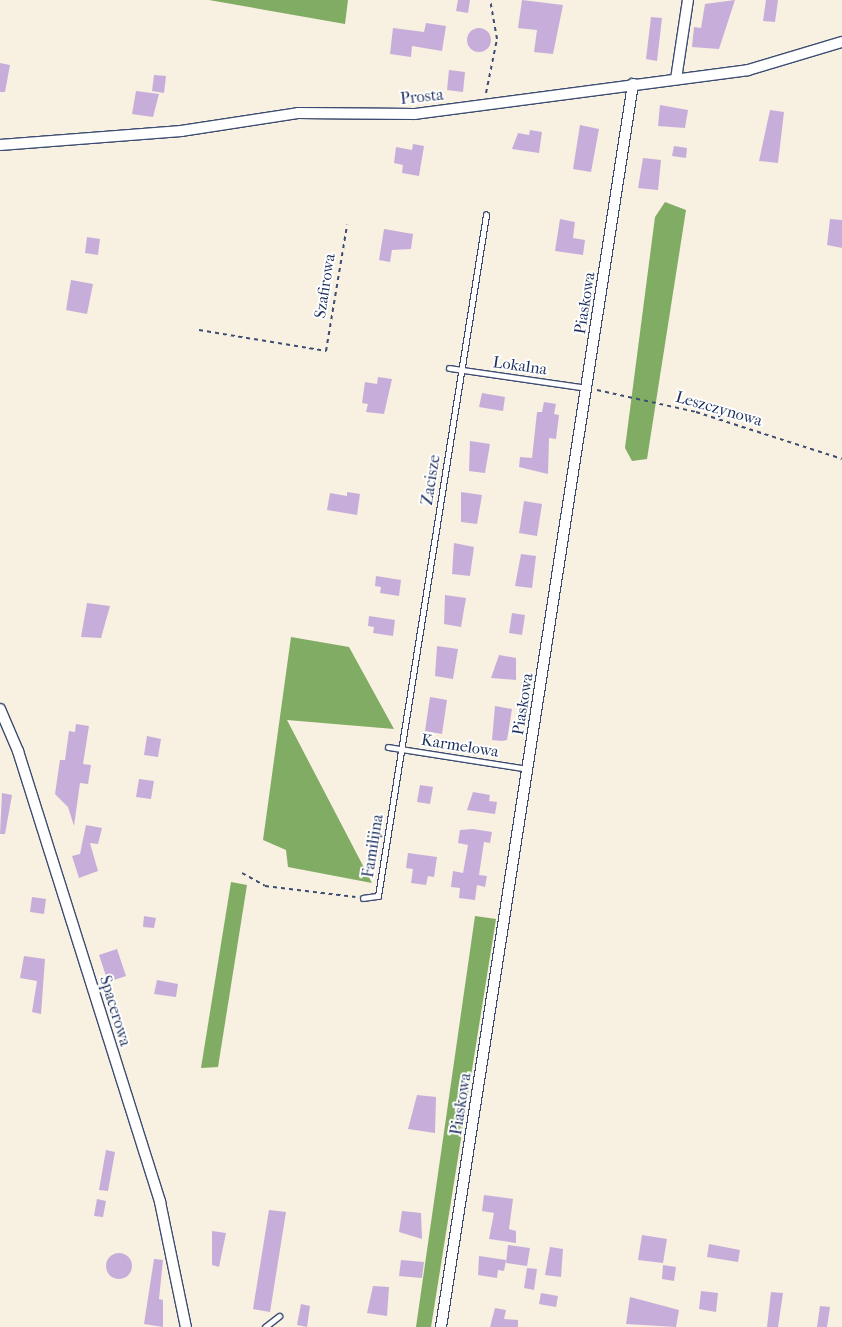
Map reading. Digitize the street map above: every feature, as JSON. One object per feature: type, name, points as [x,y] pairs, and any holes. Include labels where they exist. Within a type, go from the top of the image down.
[{"type":"street","points":[[676,79],[688,0]]},
{"type":"street","name":"Prosta","points":[[0,145],[181,130],[298,113],[415,114],[676,79],[785,62],[842,42]]},
{"type":"street","name":"Piaskowa","points":[[441,1327],[633,84]]},
{"type":"street","name":"Spacerowa","points":[[0,709],[18,751],[160,1202],[186,1327]]},
{"type":"lane","name":"Zacisze","points":[[402,750],[486,215]]},
{"type":"lane","name":"Lokalna","points":[[449,368],[587,388]]},
{"type":"lane","name":"Karmelowa","points":[[388,748],[528,769]]},
{"type":"lane","name":"Familijna","points":[[363,898],[378,896],[402,750]]},
{"type":"lane","points":[[265,1327],[278,1316]]},
{"type":"path","points":[[483,105],[497,39],[490,0]]},
{"type":"path","name":"Szafirowa","points":[[199,330],[326,351],[347,225]]},
{"type":"path","name":"Leszczynowa","points":[[587,388],[696,412],[842,460]]},
{"type":"path","name":"Familijna","points":[[242,873],[265,886],[363,898]]},
{"type":"green space","points":[[209,0],[348,0],[345,24]]},
{"type":"green space","points":[[665,202],[686,210],[647,459],[632,461],[625,448],[655,217]]},
{"type":"green space","points":[[291,637],[349,647],[394,729],[287,720],[372,883],[288,867],[286,850],[263,840]]},
{"type":"green space","points":[[231,882],[247,885],[218,1067],[201,1068]]},
{"type":"green space","points":[[475,916],[496,919],[431,1327],[416,1327]]},
{"type":"building","points":[[458,0],[470,0],[468,13],[456,11]]},
{"type":"building","points":[[522,0],[563,5],[553,54],[534,52],[537,30],[518,28]]},
{"type":"building","points":[[735,0],[719,49],[692,47],[694,27],[701,28],[705,4]]},
{"type":"building","points":[[766,0],[778,0],[775,22],[763,21]]},
{"type":"building","points":[[651,17],[662,18],[657,61],[646,59]]},
{"type":"building","points":[[426,23],[446,26],[442,51],[412,46],[411,57],[390,54],[393,28],[424,32]]},
{"type":"building","points":[[479,28],[484,29],[490,35],[490,45],[484,51],[479,52],[474,51],[468,45],[467,40],[468,35],[474,29]]},
{"type":"building","points":[[0,63],[10,65],[5,92],[0,92]]},
{"type":"building","points":[[449,70],[465,72],[463,92],[447,90]]},
{"type":"building","points":[[154,75],[166,76],[164,93],[152,91]]},
{"type":"building","points":[[136,91],[159,94],[153,117],[132,114]]},
{"type":"building","points":[[660,105],[688,110],[685,128],[658,126]]},
{"type":"building","points":[[770,110],[784,112],[778,163],[759,161]]},
{"type":"building","points":[[580,125],[599,129],[591,172],[573,169]]},
{"type":"building","points":[[530,130],[542,132],[539,153],[512,149],[518,133],[529,135]]},
{"type":"building","points":[[413,144],[424,146],[419,176],[402,173],[403,165],[394,163],[396,147],[412,150]]},
{"type":"building","points":[[674,146],[687,148],[686,158],[672,156]]},
{"type":"building","points":[[643,158],[661,160],[658,190],[638,188]]},
{"type":"building","points":[[560,219],[575,222],[573,238],[585,240],[583,255],[555,251]]},
{"type":"building","points":[[830,219],[842,220],[842,248],[827,245]]},
{"type":"building","points":[[384,229],[413,234],[411,249],[392,250],[390,262],[379,260]]},
{"type":"building","points":[[87,237],[100,239],[98,255],[85,253]]},
{"type":"building","points":[[71,280],[93,284],[87,314],[66,310]]},
{"type":"building","points":[[378,377],[392,379],[384,414],[366,412],[368,404],[362,403],[365,382],[377,384]]},
{"type":"building","points":[[482,393],[505,397],[503,411],[479,407]]},
{"type":"building","points":[[544,402],[556,404],[554,414],[559,415],[556,439],[549,438],[548,474],[519,467],[520,457],[532,458],[537,412],[542,412]]},
{"type":"building","points":[[470,441],[490,444],[485,473],[469,471]]},
{"type":"building","points":[[347,492],[360,494],[357,515],[327,510],[330,493],[347,496]]},
{"type":"building","points":[[461,492],[482,495],[477,524],[461,522]]},
{"type":"building","points":[[524,501],[542,504],[537,536],[519,533]]},
{"type":"building","points":[[454,543],[474,547],[470,576],[452,574]]},
{"type":"building","points":[[521,554],[536,556],[532,588],[515,586]]},
{"type":"building","points":[[376,576],[401,580],[399,596],[380,593],[381,587],[375,586]]},
{"type":"building","points":[[445,595],[466,598],[461,627],[444,624]]},
{"type":"building","points":[[87,603],[110,606],[101,638],[81,637]]},
{"type":"building","points":[[512,613],[525,615],[522,635],[509,633]]},
{"type":"building","points":[[369,616],[395,620],[393,636],[373,633],[374,627],[368,626]]},
{"type":"building","points":[[437,646],[458,649],[453,679],[435,676]]},
{"type":"building","points":[[499,655],[516,658],[516,680],[491,678]]},
{"type":"building","points":[[430,697],[447,700],[442,734],[425,731]]},
{"type":"building","points":[[495,706],[512,709],[507,740],[492,740]]},
{"type":"building","points":[[76,724],[89,726],[83,764],[91,765],[88,784],[80,783],[74,826],[68,807],[55,794],[60,760],[65,760],[69,731],[75,732]]},
{"type":"building","points":[[147,736],[161,739],[158,757],[144,755]]},
{"type":"building","points":[[139,779],[154,781],[151,799],[136,797]]},
{"type":"building","points":[[420,785],[433,787],[430,804],[417,802]]},
{"type":"building","points":[[473,792],[490,795],[489,801],[497,802],[495,814],[467,810]]},
{"type":"building","points":[[2,793],[12,795],[5,834],[0,834]]},
{"type":"building","points":[[86,825],[102,828],[98,844],[90,843],[98,871],[79,878],[72,856],[80,854]]},
{"type":"building","points":[[473,829],[492,832],[490,843],[484,842],[479,875],[487,876],[485,887],[477,885],[475,900],[459,898],[460,888],[451,887],[453,871],[463,873],[468,845],[458,843],[460,830]]},
{"type":"building","points":[[408,853],[437,857],[434,877],[428,876],[426,885],[411,883],[413,869],[406,868]]},
{"type":"building","points":[[32,897],[46,899],[44,914],[30,912]]},
{"type":"building","points":[[144,916],[156,918],[154,928],[143,927]]},
{"type":"building","points":[[117,949],[126,976],[108,982],[99,955]]},
{"type":"building","points":[[24,956],[45,959],[41,1014],[32,1012],[37,981],[20,978]]},
{"type":"building","points":[[157,980],[178,984],[176,997],[154,994]]},
{"type":"building","points":[[417,1095],[436,1097],[435,1133],[408,1129]]},
{"type":"building","points":[[106,1150],[115,1152],[108,1191],[99,1190]]},
{"type":"building","points":[[484,1195],[513,1199],[509,1229],[516,1231],[516,1243],[489,1239],[494,1213],[482,1211]]},
{"type":"building","points":[[97,1199],[106,1201],[103,1217],[94,1216]]},
{"type":"building","points":[[269,1210],[286,1212],[270,1312],[253,1309]]},
{"type":"building","points":[[402,1211],[421,1213],[422,1239],[399,1232]]},
{"type":"building","points":[[212,1231],[226,1233],[219,1267],[212,1265]]},
{"type":"building","points":[[642,1235],[667,1239],[663,1263],[638,1260]]},
{"type":"building","points":[[709,1244],[740,1250],[738,1262],[707,1257]]},
{"type":"building","points":[[508,1245],[530,1248],[527,1266],[506,1263]]},
{"type":"building","points":[[550,1247],[563,1249],[561,1277],[545,1275]]},
{"type":"building","points":[[119,1253],[128,1257],[132,1266],[128,1275],[119,1279],[110,1275],[106,1266],[110,1257]]},
{"type":"building","points":[[479,1256],[506,1260],[504,1271],[498,1270],[497,1278],[478,1275]]},
{"type":"building","points":[[154,1259],[163,1260],[159,1299],[163,1300],[163,1327],[144,1324]]},
{"type":"building","points":[[401,1260],[424,1262],[422,1278],[399,1276]]},
{"type":"building","points":[[663,1265],[676,1267],[674,1281],[662,1279]]},
{"type":"building","points":[[527,1268],[537,1269],[534,1290],[524,1288]]},
{"type":"building","points":[[373,1286],[389,1287],[387,1316],[367,1313]]},
{"type":"building","points":[[701,1291],[718,1293],[716,1312],[699,1309]]},
{"type":"building","points":[[771,1292],[783,1293],[778,1327],[767,1327]]},
{"type":"building","points":[[541,1293],[558,1296],[556,1307],[539,1304]]},
{"type":"building","points":[[630,1297],[679,1310],[676,1327],[626,1324]]},
{"type":"building","points":[[301,1304],[310,1306],[307,1327],[297,1325]]},
{"type":"building","points":[[820,1306],[830,1307],[827,1327],[817,1327]]},
{"type":"building","points":[[495,1308],[506,1310],[504,1319],[518,1320],[518,1327],[490,1327]]}]
